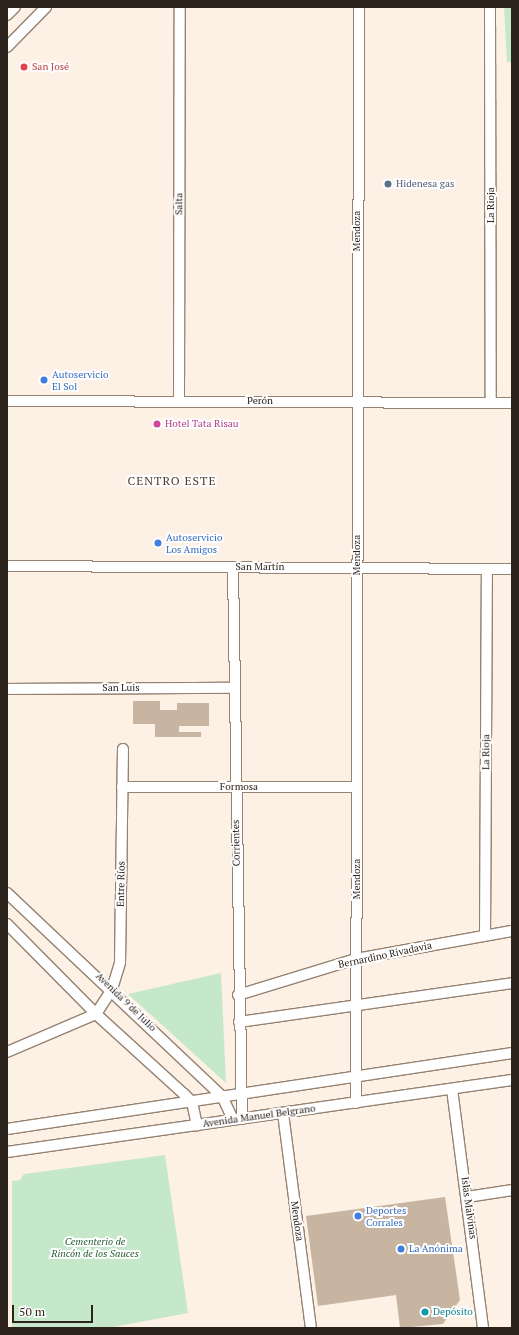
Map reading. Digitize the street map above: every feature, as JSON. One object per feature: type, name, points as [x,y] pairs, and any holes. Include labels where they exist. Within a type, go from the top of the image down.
[{"type":"street","points":[[7,15],[15,7]]},
{"type":"street","points":[[7,47],[46,7]]},
{"type":"street","name":"Salta","points":[[179,401],[180,7]]},
{"type":"street","name":"Mendoza","points":[[356,1103],[358,568],[356,402],[359,7]]},
{"type":"street","name":"La Rioja","points":[[490,7],[491,403]]},
{"type":"street","name":"Perón","points":[[7,400],[512,403]]},
{"type":"street","name":"San Martín","points":[[7,566],[512,569]]},
{"type":"street","name":"Corrientes","points":[[233,567],[238,995],[241,1093],[238,1119]]},
{"type":"street","name":"La Rioja","points":[[485,935],[487,568]]},
{"type":"street","name":"San Luis","points":[[7,689],[234,688]]},
{"type":"street","name":"Entre Ríos","points":[[96,1014],[112,989],[120,963],[122,749]]},
{"type":"street","name":"Formosa","points":[[122,787],[357,787]]},
{"type":"street","name":"Avenida 9 de Julio","points":[[7,893],[112,989],[222,1096],[238,1119]]},
{"type":"street","points":[[7,924],[96,1014],[192,1102],[197,1125]]},
{"type":"street","name":"Bernardino Rivadavia","points":[[238,995],[356,959],[485,935],[512,932]]},
{"type":"street","points":[[239,1022],[512,983]]},
{"type":"street","points":[[7,1052],[96,1014]]},
{"type":"street","points":[[7,1129],[512,1053]]},
{"type":"street","name":"Avenida Manuel Belgrano","points":[[7,1152],[512,1080]]},
{"type":"street","name":"Islas Malvinas","points":[[452,1089],[483,1328]]},
{"type":"street","name":"Mendoza","points":[[283,1113],[312,1328]]},
{"type":"street","points":[[467,1197],[512,1190]]},
{"type":"green space","points":[[504,7],[512,7],[512,62],[507,62]]},
{"type":"green space","points":[[221,973],[226,1083],[128,994]]},
{"type":"green space","name":"Cementerio de Rincón de los Sauces","points":[[165,1155],[188,1313],[108,1328],[12,1328],[12,1181],[20,1180],[24,1174]]},
{"type":"building","points":[[133,701],[160,701],[160,710],[177,710],[177,703],[209,703],[209,726],[179,726],[179,732],[201,732],[201,737],[155,737],[155,724],[133,724]]},
{"type":"building","name":"La Anónima","points":[[445,1197],[460,1300],[443,1324],[400,1328],[396,1295],[318,1306],[306,1216]]},
{"type":"place","name":"San José","points":[[24,67]]},
{"type":"place","name":"Hidenesa gas","points":[[388,184]]},
{"type":"place","name":"Autoservicio El Sol","points":[[44,380]]},
{"type":"place","name":"Hotel Tata Risau","points":[[157,424]]},
{"type":"place","name":"Autoservicio Los Amigos","points":[[158,543]]},
{"type":"place","name":"Deportes Corrales","points":[[358,1216]]},
{"type":"place","name":"La Anónima","points":[[401,1249]]},
{"type":"place","name":"Depósito","points":[[425,1312]]},
{"type":"district","name":"CENTRO ESTE","points":[[172,481]]}]
